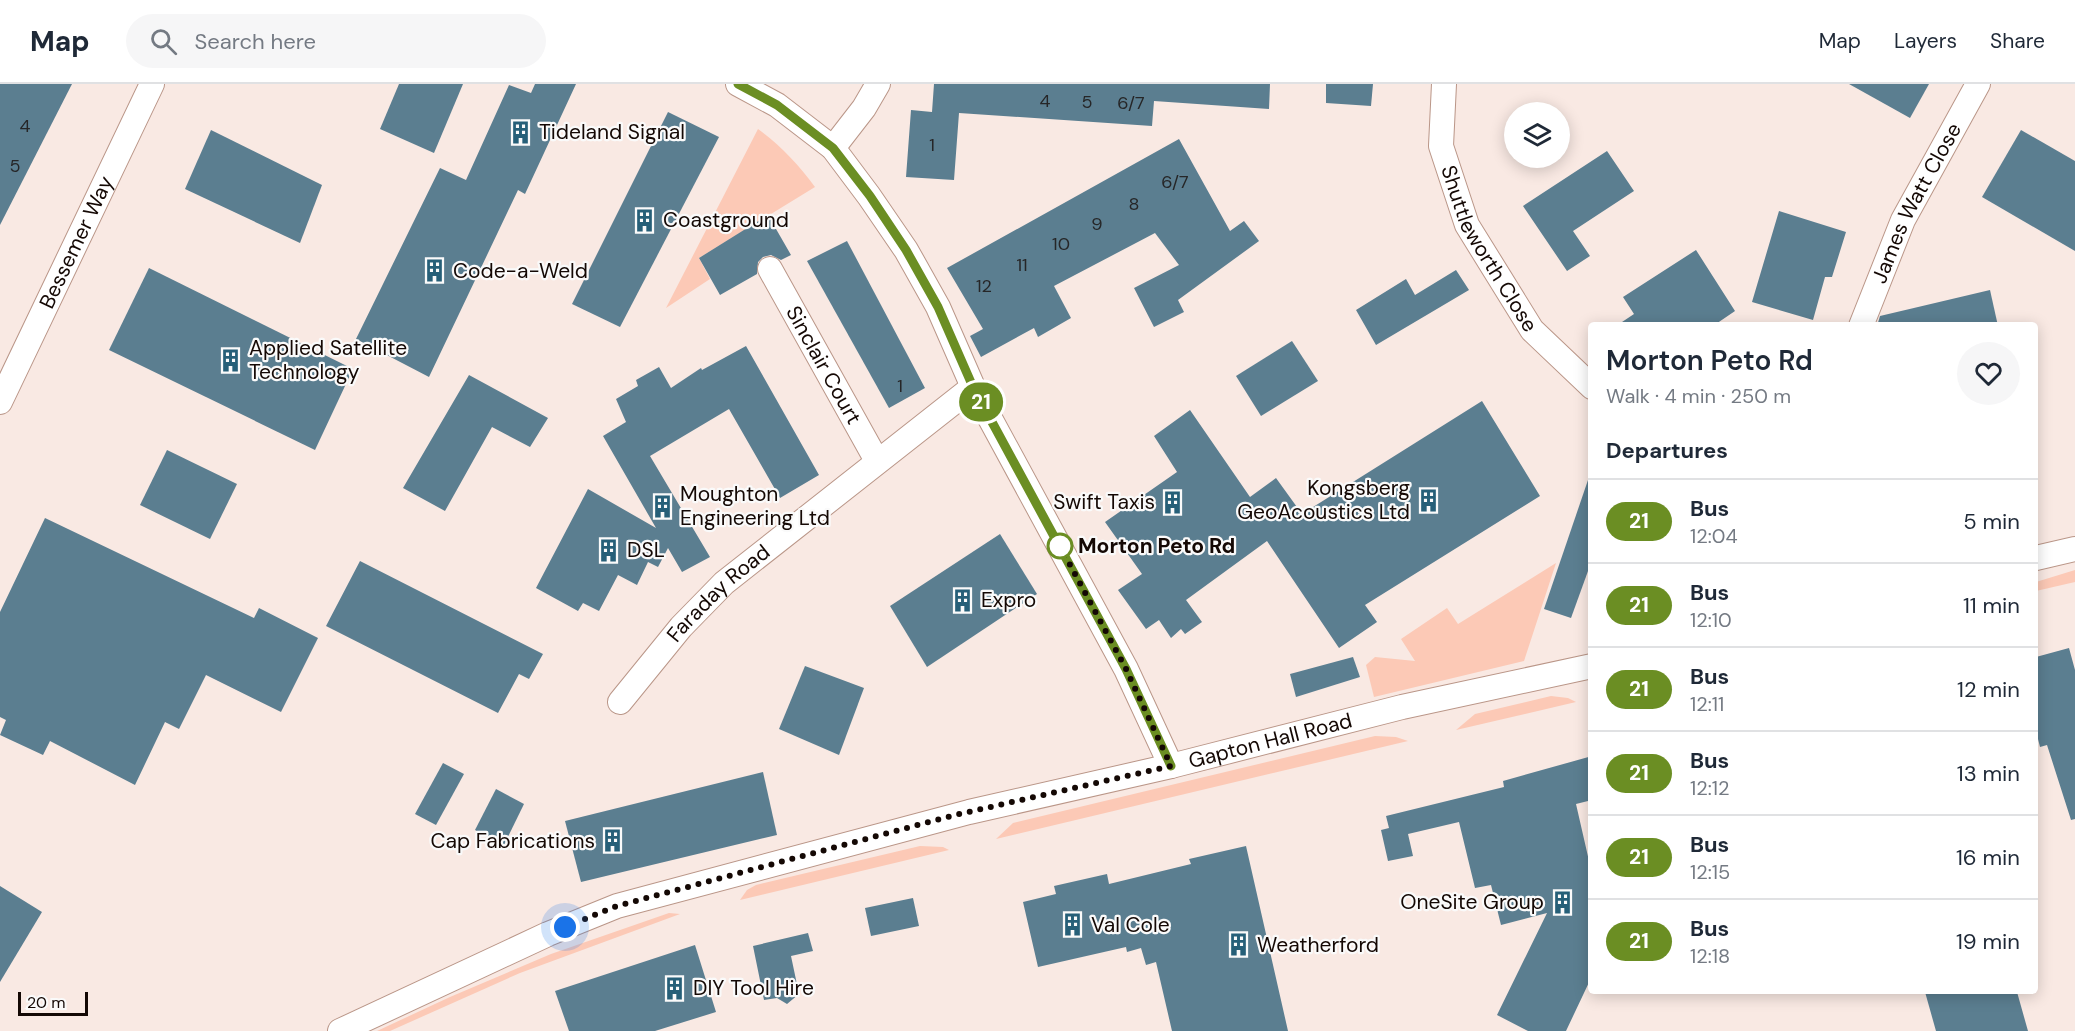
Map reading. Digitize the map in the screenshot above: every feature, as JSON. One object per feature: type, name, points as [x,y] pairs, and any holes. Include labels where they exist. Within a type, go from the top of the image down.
[{"type":"street","name":"Bessemer Way","points":[[0,402],[152,84]]},
{"type":"street","points":[[738,84],[777,105],[833,148],[870,196],[906,250],[938,307],[973,387],[1126,669],[1171,766]]},
{"type":"street","points":[[833,148],[864,108],[878,84]]},
{"type":"street","name":"Shuttleworth Close","points":[[1444,84],[1441,146],[1467,225],[1532,330],[1588,383]]},
{"type":"street","name":"James Watt Close","points":[[1863,322],[1903,220],[1978,84]]},
{"type":"street","name":"Sinclair Court","points":[[770,269],[877,461]]},
{"type":"street","name":"Faraday Road","points":[[620,702],[681,627],[724,583],[973,387]]},
{"type":"street","points":[[2038,558],[2075,549]]},
{"type":"street","name":"Gapton Hall Road","points":[[340,1031],[548,934],[617,906],[955,815],[1171,766],[1402,707],[1588,667]]},
{"type":"shaded area","points":[[758,129],[789,156],[815,187],[699,258],[710,279],[666,308]]},
{"type":"shaded area","points":[[1556,563],[1524,661],[1374,697],[1366,665],[1375,657],[1415,661],[1401,639],[1447,608],[1458,624]]},
{"type":"shaded area","points":[[2075,570],[2075,582],[2038,591],[2038,581]]},
{"type":"shaded area","points":[[1551,696],[1568,698],[1576,702],[1456,730],[1475,714]]},
{"type":"shaded area","points":[[1375,736],[1396,737],[1408,741],[996,839],[1013,823]]},
{"type":"shaded area","points":[[920,846],[943,847],[949,850],[740,900],[747,890],[756,885]]},
{"type":"shaded area","points":[[669,913],[680,914],[520,973],[390,1031],[377,1031],[551,954]]},
{"type":"building","points":[[0,84],[72,84],[0,225]]},
{"type":"building","points":[[399,84],[463,84],[434,153],[380,129]]},
{"type":"building","name":"Code-a-Weld","points":[[535,84],[576,84],[525,194],[518,190],[429,377],[356,339],[440,168],[466,180],[509,85],[531,93]]},
{"type":"building","points":[[934,84],[1270,84],[1269,109],[1154,101],[1152,126],[959,113],[954,180],[906,177],[911,110],[932,112]]},
{"type":"building","points":[[1326,84],[1373,84],[1371,106],[1326,103]]},
{"type":"building","points":[[1849,84],[1929,84],[1910,118]]},
{"type":"building","name":"Coastground","points":[[668,112],[719,137],[620,327],[572,304]]},
{"type":"building","points":[[211,130],[322,185],[300,243],[185,189]]},
{"type":"building","points":[[2021,130],[2075,161],[2075,251],[1982,197]]},
{"type":"building","points":[[1179,139],[1230,231],[1244,221],[1259,241],[1178,300],[1184,312],[1154,327],[1134,288],[1179,265],[1155,233],[1054,286],[1071,318],[1038,337],[1034,328],[981,357],[970,336],[983,329],[947,268]]},
{"type":"building","points":[[1607,151],[1634,191],[1573,231],[1590,256],[1567,271],[1523,206]]},
{"type":"building","points":[[1779,211],[1846,232],[1832,277],[1825,277],[1813,320],[1752,302]]},
{"type":"building","points":[[768,215],[791,255],[781,260],[771,255],[763,257],[758,262],[757,274],[720,295],[699,258]]},
{"type":"building","points":[[847,241],[925,388],[889,408],[807,261]]},
{"type":"building","points":[[1696,250],[1735,311],[1719,322],[1622,322],[1634,314],[1623,297]]},
{"type":"building","name":"Applied Satellite Technology","points":[[149,268],[353,369],[315,450],[109,350]]},
{"type":"building","points":[[1456,270],[1469,290],[1376,345],[1356,310],[1406,279],[1415,295]]},
{"type":"building","points":[[1990,290],[1997,322],[1878,322],[1880,316]]},
{"type":"building","points":[[1292,341],[1318,381],[1261,416],[1236,376]]},
{"type":"building","points":[[746,346],[819,475],[780,498],[729,409],[650,456],[710,557],[682,572],[668,548],[658,567],[648,562],[637,585],[618,575],[599,611],[583,603],[578,611],[536,588],[588,489],[656,528],[603,436],[626,422],[616,399],[638,386],[636,380],[659,367],[671,388],[701,368],[702,370]]},
{"type":"building","points":[[469,375],[548,418],[530,447],[492,427],[445,511],[403,488]]},
{"type":"building","points":[[1482,401],[1540,496],[1365,605],[1377,622],[1339,648],[1267,541],[1186,600],[1202,622],[1185,634],[1181,629],[1171,638],[1159,620],[1146,629],[1118,590],[1142,574],[1105,522],[1177,472],[1154,436],[1190,410],[1250,497],[1276,478],[1302,514]]},
{"type":"building","points":[[167,450],[237,484],[210,539],[140,505]]},
{"type":"building","points":[[1588,480],[1588,571],[1571,618],[1544,609]]},
{"type":"building","points":[[45,518],[254,618],[259,608],[318,638],[281,712],[206,675],[179,729],[165,722],[135,785],[50,741],[43,755],[0,735],[6,720],[0,717],[0,612]]},
{"type":"building","name":"Expro","points":[[1000,534],[1037,594],[927,667],[890,606]]},
{"type":"building","points":[[360,561],[543,654],[529,679],[519,674],[498,713],[326,626]]},
{"type":"building","points":[[2069,648],[2075,670],[2075,819],[2071,820],[2047,745],[2040,747],[2038,739],[2038,656]]},
{"type":"building","points":[[1353,657],[1360,677],[1296,697],[1290,674]]},
{"type":"building","points":[[805,666],[864,688],[839,755],[779,729]]},
{"type":"building","name":"OneSite Group","points":[[1588,757],[1588,801],[1576,804],[1588,856],[1588,984],[1566,1031],[1528,1031],[1497,1015],[1547,913],[1501,925],[1491,885],[1475,888],[1459,822],[1408,834],[1413,856],[1388,861],[1381,830],[1389,828],[1386,816],[1504,787],[1503,781]]},
{"type":"building","points":[[443,763],[464,774],[436,825],[415,814]]},
{"type":"building","points":[[763,772],[777,835],[581,882],[565,821]]},
{"type":"building","points":[[496,789],[524,804],[504,845],[475,830]]},
{"type":"building","points":[[1246,846],[1288,1031],[1172,1031],[1156,962],[1146,965],[1141,948],[1127,952],[1126,947],[1038,967],[1023,902],[1056,894],[1054,886],[1107,874],[1109,884],[1191,864],[1189,859]]},
{"type":"building","points":[[0,886],[42,912],[0,982]]},
{"type":"building","points":[[913,898],[919,926],[871,936],[865,908]]},
{"type":"building","points":[[808,933],[813,951],[791,956],[799,994],[787,1004],[777,998],[764,1000],[753,946]]},
{"type":"building","points":[[695,945],[716,1012],[655,1031],[569,1031],[555,991]]},
{"type":"building","points":[[1926,994],[2018,994],[2028,1031],[1936,1031]]},
{"type":"bus line","name":"21","points":[[738,84],[777,105],[833,148],[870,196],[906,250],[938,307],[973,387],[1126,669],[1171,766]]},
{"type":"place","name":"Tideland Signal","points":[[521,132]]},
{"type":"place","name":"Coastground","points":[[645,220]]},
{"type":"place","name":"Code-a-Weld","points":[[435,271]]},
{"type":"place","name":"Applied Satellite Technology","points":[[231,360]]},
{"type":"place","name":"Kongsberg GeoAcoustics Ltd","points":[[1428,500]]},
{"type":"place","name":"Swift Taxis","points":[[1173,502]]},
{"type":"place","name":"Moughton Engineering Ltd","points":[[662,506]]},
{"type":"place","name":"Morton Peto Rd","points":[[1060,546]]},
{"type":"place","name":"DSL","points":[[609,550]]},
{"type":"place","name":"Expro","points":[[963,600]]},
{"type":"place","name":"Cap Fabrications","points":[[613,841]]},
{"type":"place","name":"OneSite Group","points":[[1562,902]]},
{"type":"place","name":"Val Cole","points":[[1073,925]]},
{"type":"place","name":"Weatherford","points":[[1239,945]]},
{"type":"place","name":"DIY Tool Hire","points":[[675,988]]},
{"type":"route","points":[[565,927],[617,906],[955,815],[1171,766],[1126,669],[1060,546]]}]
